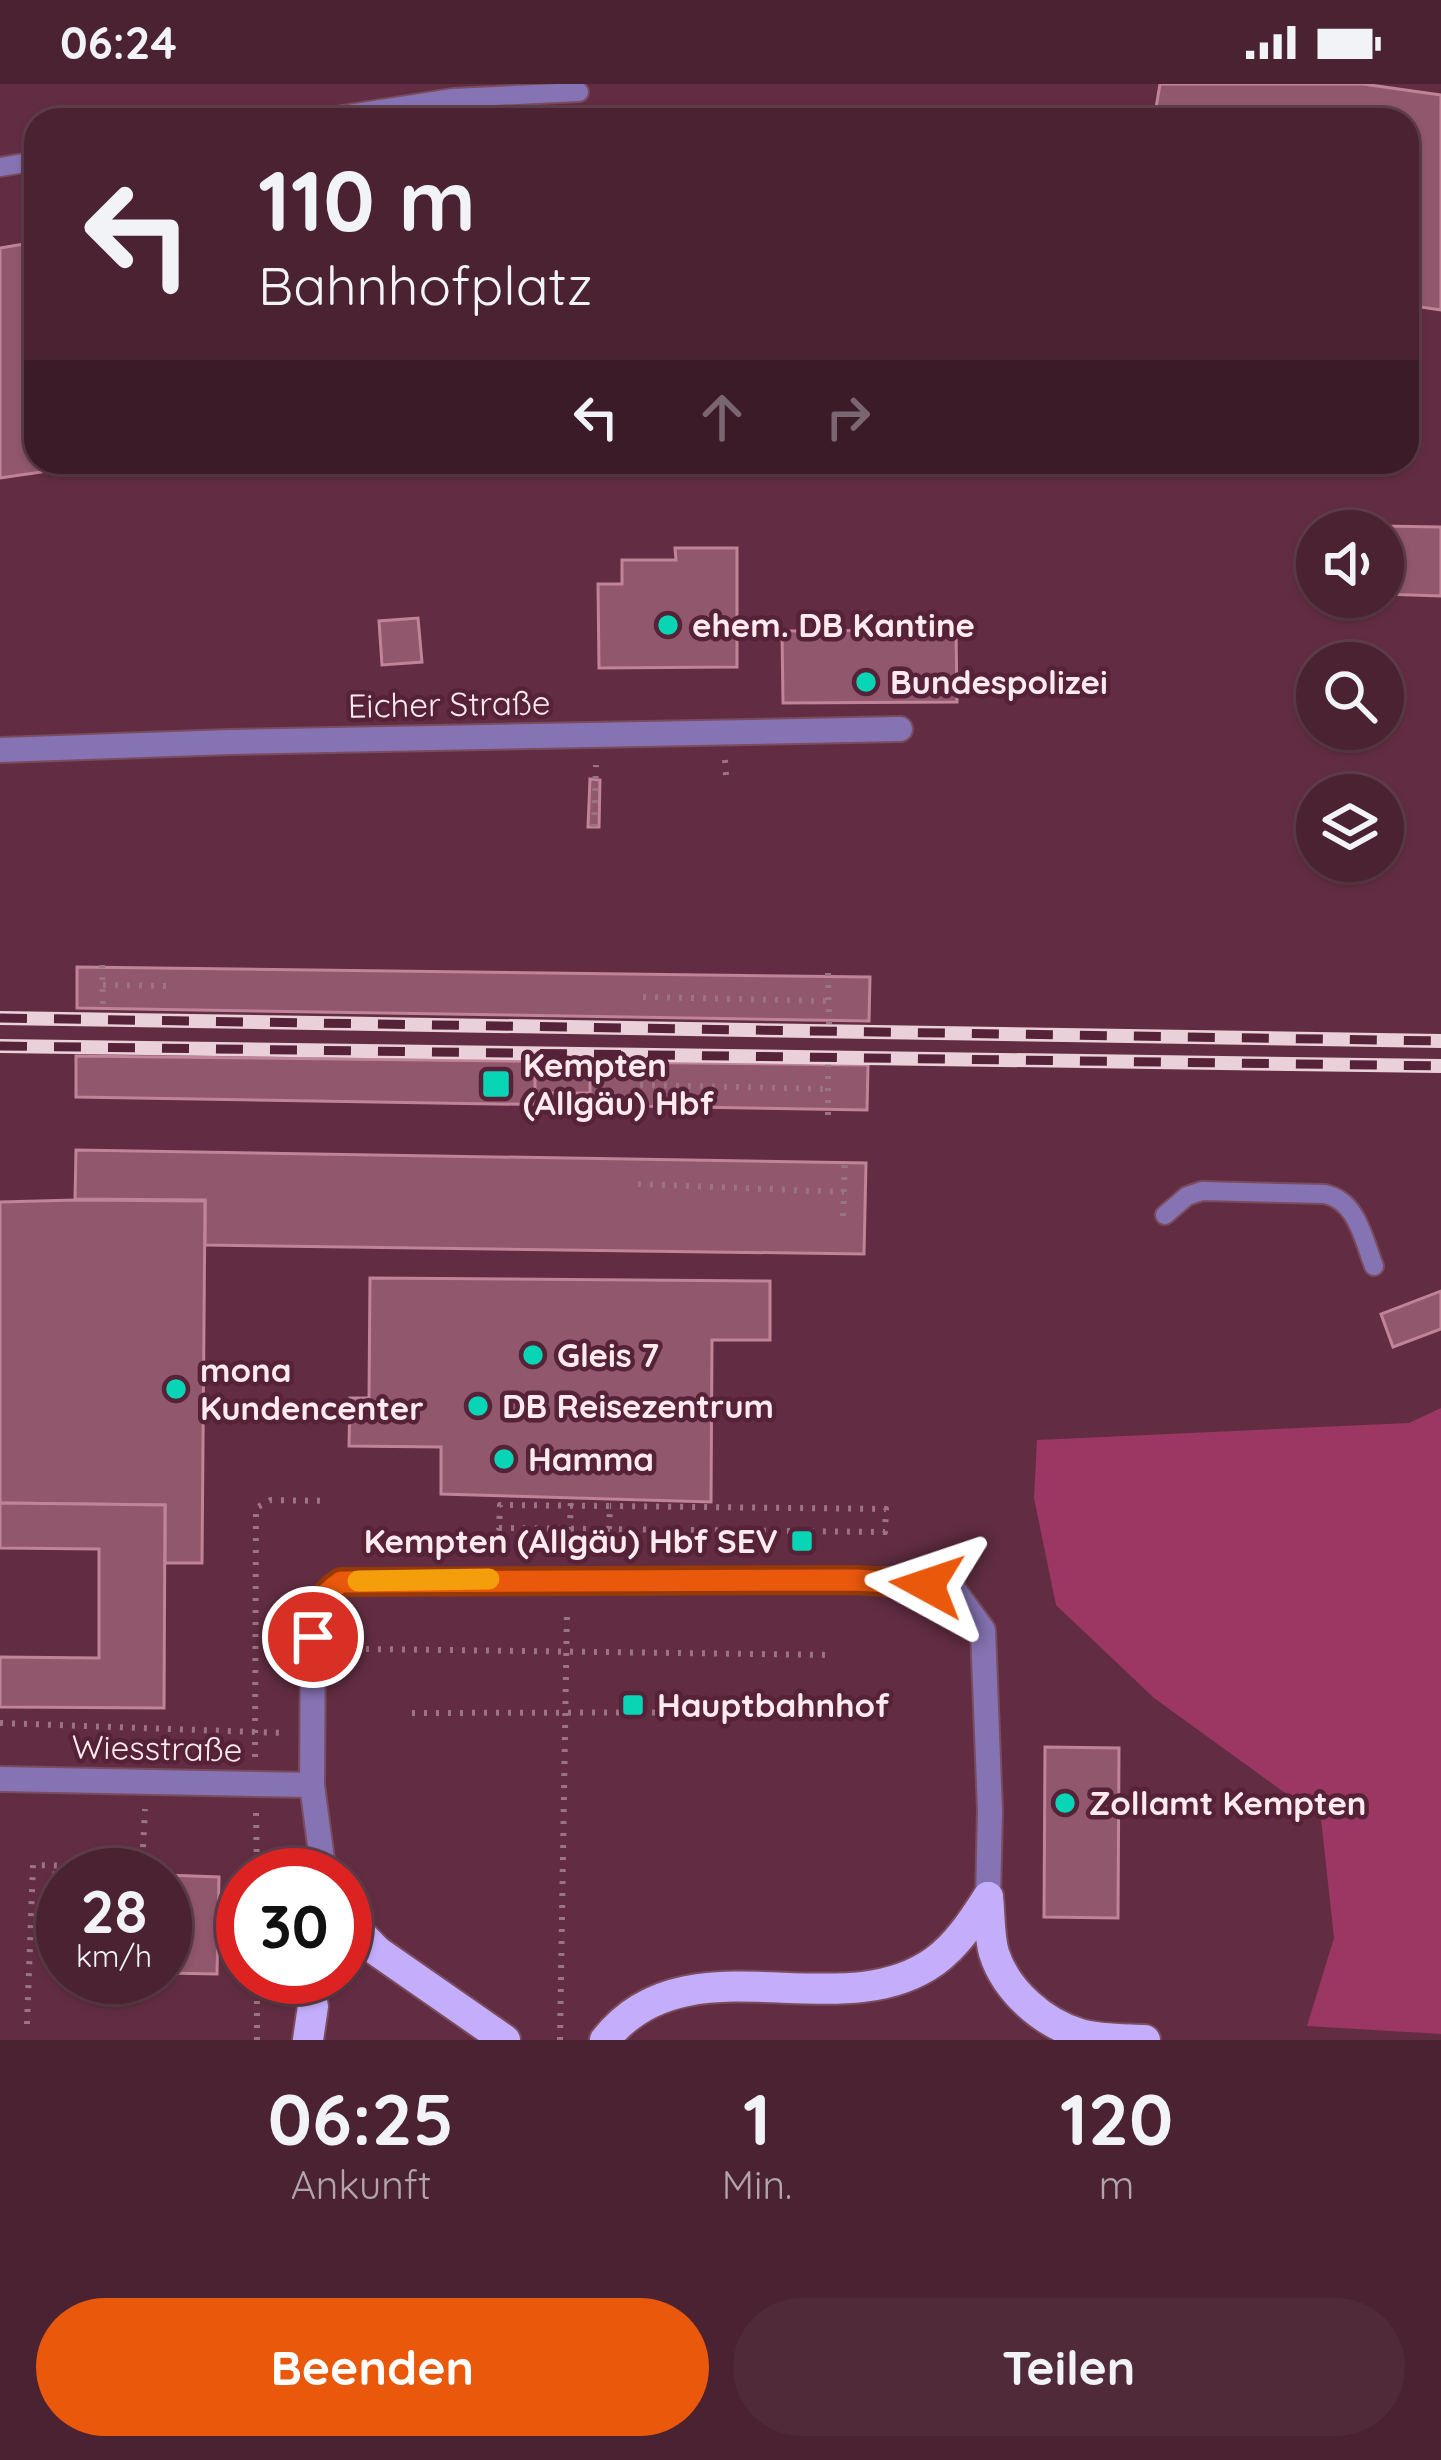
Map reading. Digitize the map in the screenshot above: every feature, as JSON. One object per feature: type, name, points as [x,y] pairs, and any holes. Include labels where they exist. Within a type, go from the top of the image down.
[{"type":"main road","points":[[605,2040],[644,2006],[674,1994],[715,1987],[876,1986],[910,1976],[964,1934],[988,1897]]},
{"type":"main road","points":[[988,1897],[993,1951],[1027,2003],[1052,2023],[1084,2036],[1145,2040]]},
{"type":"main road","points":[[372,1946],[446,2003],[505,2040]]},
{"type":"main road","points":[[308,2040],[313,2004]]},
{"type":"street","name":"Eicher Straße","points":[[0,750],[900,729]]},
{"type":"street","points":[[320,1848],[312,1785],[315,1614],[322,1597],[341,1582],[902,1580],[952,1589],[983,1630],[990,1811],[988,1897]]},
{"type":"street","name":"Wiesstraße","points":[[0,1779],[312,1785]]},
{"type":"lane","points":[[388,108],[453,98],[579,92]]},
{"type":"lane","points":[[1166,1215],[1187,1196],[1202,1191],[1341,1198],[1352,1211],[1374,1267]]},
{"type":"path","points":[[594,827],[595,779]]},
{"type":"path","points":[[102,965],[103,1011]]},
{"type":"path","points":[[828,973],[829,1024]]},
{"type":"path","points":[[103,985],[166,986]]},
{"type":"path","points":[[643,998],[828,1000]]},
{"type":"path","points":[[828,1064],[828,1115]]},
{"type":"path","points":[[640,1085],[828,1089]]},
{"type":"path","points":[[843,1216],[845,1158]]},
{"type":"path","points":[[638,1184],[844,1192]]},
{"type":"path","points":[[254,1731],[256,1508],[271,1500],[329,1501]]},
{"type":"path","points":[[571,1502],[571,1524]]},
{"type":"path","points":[[571,1502],[886,1509],[886,1532],[499,1528],[500,1505],[571,1502]]},
{"type":"path","points":[[609,1529],[610,1506]]},
{"type":"path","points":[[802,1531],[802,1541]]},
{"type":"path","points":[[560,2040],[567,1579]]},
{"type":"path","points":[[366,1649],[833,1655]]},
{"type":"path","points":[[412,1713],[834,1712]]},
{"type":"path","points":[[0,1723],[312,1733]]},
{"type":"path","points":[[27,2024],[33,1865],[142,1868],[147,1781]]},
{"type":"path","points":[[256,1782],[256,1848]]},
{"type":"path","points":[[257,2004],[257,2040]]},
{"type":"shaded area","points":[[1441,1408],[1441,2034],[1307,2026],[1334,1938],[1321,1819],[1154,1698],[1056,1605],[1034,1498],[1037,1440],[1409,1423]]},
{"type":"building","points":[[1160,84],[1363,84],[1441,95],[1441,310],[1419,307],[1419,108],[1156,108]]},
{"type":"building","points":[[24,244],[28,474],[0,478],[0,248]]},
{"type":"building","points":[[1404,526],[1441,527],[1441,596],[1404,595]]},
{"type":"building","name":"ehem. DB Kantine","points":[[675,548],[737,548],[737,667],[599,668],[598,584],[622,584],[622,560],[676,560]]},
{"type":"building","points":[[418,618],[422,662],[382,665],[379,621]]},
{"type":"building","points":[[956,630],[957,702],[783,703],[782,631]]},
{"type":"building","points":[[590,779],[600,780],[599,827],[588,827]]},
{"type":"building","points":[[77,967],[870,977],[869,1021],[77,1008]]},
{"type":"building","points":[[76,1056],[868,1065],[867,1110],[76,1097]]},
{"type":"building","points":[[535,1076],[590,1076],[590,1093],[535,1093]]},
{"type":"building","points":[[76,1150],[866,1163],[864,1254],[205,1245],[205,1200],[75,1199]]},
{"type":"building","points":[[205,1201],[202,1563],[165,1563],[165,1505],[0,1503],[0,1202]]},
{"type":"building","points":[[370,1278],[770,1281],[770,1340],[712,1340],[711,1502],[441,1494],[441,1447],[349,1446],[350,1398],[369,1398]]},
{"type":"building","points":[[1441,1291],[1441,1329],[1393,1347],[1381,1314]]},
{"type":"building","points":[[0,1503],[165,1505],[164,1708],[0,1707],[0,1657],[99,1658],[99,1549],[0,1548]]},
{"type":"building","points":[[1045,1747],[1119,1748],[1118,1918],[1044,1917]]},
{"type":"building","points":[[192,1876],[216,1877],[216,1974],[192,1974]]},
{"type":"railway","points":[[0,1018],[1441,1041]]},
{"type":"railway","points":[[0,1046],[1441,1066]]},
{"type":"slow traffic","points":[[358,1581],[489,1579]]},
{"type":"place","name":"ehem. DB Kantine","points":[[668,625]]},
{"type":"place","name":"Bundespolizei","points":[[866,682]]},
{"type":"place","name":"Kempten (Allgäu) Hbf","points":[[496,1084]]},
{"type":"place","name":"Gleis 7","points":[[533,1355]]},
{"type":"place","name":"mona Kundencenter","points":[[176,1389]]},
{"type":"place","name":"DB Reisezentrum","points":[[478,1406]]},
{"type":"place","name":"Hamma","points":[[504,1459]]},
{"type":"place","name":"Kempten (Allgäu) Hbf SEV","points":[[802,1541]]},
{"type":"place","name":"Hauptbahnhof","points":[[633,1705]]},
{"type":"place","name":"Zollamt Kempten","points":[[1065,1803]]},
{"type":"route","points":[[313,1637],[322,1597],[341,1582],[902,1580],[927,1585]]}]
